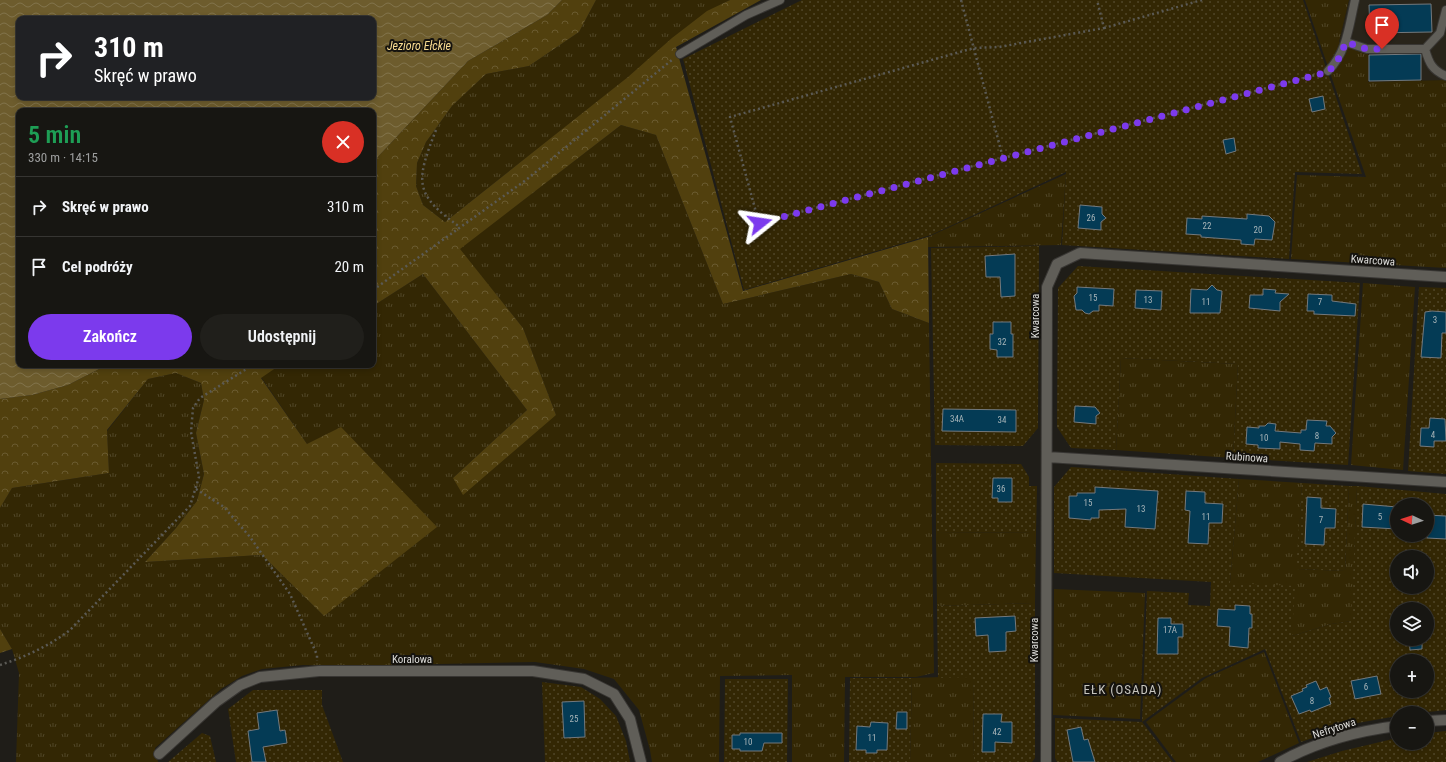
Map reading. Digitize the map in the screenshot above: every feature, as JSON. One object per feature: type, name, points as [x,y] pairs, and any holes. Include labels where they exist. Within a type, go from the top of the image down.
[{"type":"street","name":"Kwarcowa","points":[[1046,762],[1047,287],[1057,264],[1067,258],[1080,254],[1446,277]]},
{"type":"street","name":"Rubinowa","points":[[1047,457],[1446,482]]},
{"type":"street","name":"Koralowa","points":[[159,754],[216,702],[240,685],[260,677],[319,672],[533,671],[584,679],[614,694],[630,719],[641,762]]},
{"type":"street","points":[[1434,721],[1446,720]]},
{"type":"street","name":"Nefrytowa","points":[[1280,762],[1292,755],[1332,740],[1374,729],[1390,727]]},
{"type":"lane","points":[[680,54],[746,15],[780,0]]},
{"type":"lane","points":[[1328,72],[1337,62],[1346,42],[1355,0]]},
{"type":"lane","points":[[1346,42],[1367,49],[1425,49],[1440,33],[1446,10]]},
{"type":"lane","points":[[1425,49],[1429,63],[1436,71],[1446,76]]},
{"type":"path","points":[[960,0],[1003,158]]},
{"type":"path","points":[[1097,0],[1104,28]]},
{"type":"path","points":[[1202,0],[1104,28],[999,47],[974,48],[730,117],[760,223],[1328,72]]},
{"type":"path","points":[[376,288],[526,180],[680,54]]},
{"type":"path","points":[[436,130],[424,161],[422,181],[424,192],[440,213],[460,227]]},
{"type":"path","points":[[0,665],[18,660],[50,644],[70,630],[190,506],[199,477],[191,432],[193,408],[200,398],[248,368]]},
{"type":"path","points":[[196,489],[224,508],[235,519],[250,537],[290,594],[317,654],[319,672]]},
{"type":"shaded area","points":[[1349,0],[1446,0],[1446,80],[1368,82],[1339,42]]},
{"type":"green space","points":[[562,0],[596,0],[579,32],[529,66],[486,74],[452,106],[426,142],[417,163],[416,186],[423,205],[445,222],[628,77],[672,38],[707,11],[730,0],[761,0],[676,47],[743,291],[928,237],[929,323],[892,309],[879,282],[851,274],[723,304],[656,135],[621,125],[460,249],[523,328],[556,415],[463,495],[453,478],[527,410],[423,274],[376,304],[376,159],[468,61],[547,15]]},
{"type":"green space","points":[[596,0],[730,0],[688,26],[626,79],[445,222],[423,205],[416,186],[417,163],[426,142],[452,106],[486,74],[529,66],[579,32]]},
{"type":"green space","points":[[802,0],[1303,0],[1362,174],[1295,172],[1289,259],[1062,245],[1066,172],[931,235],[744,290],[683,59]]},
{"type":"green space","points":[[1305,0],[1349,0],[1339,42],[1368,54],[1368,82],[1446,80],[1446,268],[1291,259],[1297,175],[1366,177]]},
{"type":"green space","points":[[621,125],[656,135],[723,304],[851,274],[879,282],[892,309],[929,323],[934,673],[916,677],[845,677],[844,762],[792,762],[792,675],[720,676],[719,762],[652,762],[639,710],[614,679],[584,669],[535,662],[341,666],[303,665],[262,669],[242,676],[221,689],[155,748],[158,762],[16,762],[19,673],[12,649],[0,629],[0,508],[12,488],[109,473],[107,431],[148,379],[176,373],[201,383],[204,400],[196,433],[204,474],[197,501],[176,528],[145,562],[262,555],[324,616],[307,444],[261,377],[275,368],[376,368],[376,304],[423,274],[527,410],[453,478],[556,415],[523,328],[459,249]]},
{"type":"green space","points":[[1066,174],[1061,245],[928,247],[928,237]]},
{"type":"green space","points":[[1039,246],[1038,428],[1023,446],[935,445],[931,248]]},
{"type":"green space","points":[[1078,266],[1360,283],[1348,465],[1233,458],[1238,364],[1121,358],[1116,450],[1071,448],[1057,427],[1058,288]]},
{"type":"green space","points":[[1363,283],[1415,287],[1403,470],[1351,465]]},
{"type":"green space","points":[[1419,287],[1446,288],[1446,474],[1408,471]]},
{"type":"green space","points":[[1121,358],[1238,364],[1233,458],[1116,450]]},
{"type":"green space","points":[[101,368],[276,368],[261,378],[307,444],[341,427],[437,527],[324,616],[262,555],[145,562],[176,528],[197,501],[204,474],[196,433],[204,400],[201,383],[176,373],[148,379],[107,430],[109,473],[12,488],[0,508],[0,399],[32,395],[68,385]]},
{"type":"green space","points":[[936,463],[1021,464],[1029,477],[1029,486],[1037,486],[1036,532],[936,533]]},
{"type":"green space","points":[[1071,467],[1239,479],[1230,583],[1295,586],[1292,636],[1331,624],[1351,621],[1357,486],[1446,494],[1446,710],[1434,711],[1434,706],[1390,706],[1390,717],[1352,724],[1301,742],[1265,649],[1202,678],[1142,722],[1147,591],[1189,593],[1188,605],[1210,606],[1211,582],[1054,573],[1054,487]]},
{"type":"green space","points":[[1239,479],[1302,483],[1297,569],[1345,571],[1349,486],[1357,486],[1352,621],[1331,624],[1292,636],[1230,583]]},
{"type":"green space","points":[[1302,483],[1349,486],[1345,571],[1296,569]]},
{"type":"green space","points":[[1036,532],[1035,603],[937,606],[936,533]]},
{"type":"green space","points":[[1054,589],[1145,593],[1140,719],[1053,715]]},
{"type":"green space","points":[[1035,603],[1035,758],[1032,762],[974,762],[973,677],[938,678],[937,606]]},
{"type":"green space","points":[[0,629],[12,649],[0,653]]},
{"type":"green space","points":[[1264,652],[1299,743],[1258,762],[1176,762],[1146,722],[1206,678]]},
{"type":"green space","points":[[973,676],[974,762],[910,762],[912,678]]},
{"type":"green space","points":[[850,678],[912,678],[910,762],[849,762]]},
{"type":"green space","points":[[725,679],[788,679],[787,762],[724,762]]},
{"type":"green space","points":[[542,682],[581,687],[600,699],[616,716],[626,741],[630,762],[545,762]]},
{"type":"green space","points":[[253,690],[322,690],[322,705],[343,762],[236,762],[228,709]]},
{"type":"green space","points":[[1055,718],[1142,722],[1173,762],[1057,762],[1055,758]]},
{"type":"green space","points":[[1446,731],[1446,762],[1307,762],[1342,751],[1390,740],[1390,750],[1434,750],[1434,732]]},
{"type":"green space","points":[[202,733],[210,736],[216,762],[168,762]]},
{"type":"water","name":"Jezioro Ełckie","points":[[0,0],[562,0],[547,15],[468,61],[376,159],[376,108],[16,108],[16,368],[101,368],[68,385],[32,395],[0,399]]},
{"type":"building","points":[[1431,4],[1432,32],[1370,33],[1369,5]]},
{"type":"building","points":[[1421,54],[1421,80],[1369,81],[1369,55]]},
{"type":"building","points":[[1323,96],[1325,109],[1312,112],[1309,99]]},
{"type":"building","points":[[1234,138],[1236,151],[1226,154],[1223,140]]},
{"type":"building","points":[[1080,205],[1102,207],[1102,214],[1106,218],[1101,222],[1101,230],[1078,228]]},
{"type":"building","points":[[1247,214],[1269,216],[1275,222],[1272,240],[1255,239],[1254,245],[1241,244],[1241,240],[1201,237],[1201,235],[1186,234],[1187,218],[1202,219],[1202,216],[1247,219]]},
{"type":"building","points":[[1015,254],[1015,296],[1001,297],[1000,277],[986,277],[985,256]]},
{"type":"building","points":[[1212,285],[1217,290],[1222,291],[1220,313],[1190,313],[1191,289],[1207,290]]},
{"type":"building","points":[[1077,287],[1114,289],[1113,306],[1099,305],[1099,311],[1093,311],[1089,314],[1082,310],[1076,310],[1074,296],[1077,293]]},
{"type":"building","points":[[1263,289],[1276,290],[1275,293],[1289,294],[1280,302],[1280,311],[1249,308],[1250,295],[1263,295]]},
{"type":"building","points":[[1136,290],[1162,291],[1161,310],[1135,308]]},
{"type":"building","points":[[1308,294],[1332,295],[1332,301],[1356,304],[1355,316],[1314,314],[1314,311],[1307,311]]},
{"type":"building","points":[[1425,312],[1446,312],[1446,333],[1442,333],[1441,358],[1421,357]]},
{"type":"building","points":[[993,322],[1011,322],[1011,334],[1013,334],[1013,357],[997,357],[997,350],[990,349],[990,334],[993,334]]},
{"type":"building","points":[[1075,406],[1095,407],[1100,413],[1096,416],[1096,424],[1074,422]]},
{"type":"building","points":[[943,409],[1016,410],[1016,432],[942,431]]},
{"type":"building","points":[[1430,418],[1445,419],[1446,441],[1434,441],[1434,447],[1420,446],[1421,428],[1429,428]]},
{"type":"building","points":[[1307,420],[1327,421],[1326,426],[1330,426],[1336,433],[1332,437],[1332,444],[1315,443],[1314,451],[1300,450],[1300,444],[1280,442],[1280,449],[1258,448],[1258,445],[1246,444],[1247,427],[1259,428],[1259,426],[1265,426],[1268,423],[1276,424],[1275,431],[1301,433],[1301,430],[1306,430]]},
{"type":"building","points":[[993,478],[1012,478],[1012,502],[998,502],[998,498],[992,498]]},
{"type":"building","points":[[1095,487],[1158,491],[1155,529],[1125,527],[1126,509],[1099,510],[1099,518],[1091,518],[1091,520],[1069,518],[1069,496],[1077,496],[1077,493],[1095,493]]},
{"type":"building","points":[[1186,491],[1205,492],[1205,503],[1223,504],[1222,523],[1209,523],[1208,544],[1188,543],[1190,511],[1185,510]]},
{"type":"building","points":[[1307,497],[1321,498],[1321,508],[1336,509],[1335,528],[1325,528],[1324,545],[1305,544]]},
{"type":"building","points":[[1363,504],[1390,506],[1390,529],[1362,527]]},
{"type":"building","points":[[1434,515],[1446,516],[1446,539],[1434,538]]},
{"type":"building","points":[[1235,605],[1250,606],[1250,614],[1252,614],[1252,628],[1249,628],[1248,648],[1229,646],[1230,627],[1217,626],[1218,609],[1235,610]]},
{"type":"building","points":[[1015,616],[1016,631],[1006,632],[1006,651],[989,652],[988,635],[976,636],[975,618]]},
{"type":"building","points":[[1158,618],[1171,618],[1171,624],[1183,624],[1183,637],[1178,637],[1178,654],[1157,654]]},
{"type":"building","points":[[1410,646],[1422,646],[1422,649],[1410,650]]},
{"type":"building","points":[[1377,676],[1381,694],[1355,699],[1351,681]]},
{"type":"building","points":[[1316,681],[1320,690],[1327,687],[1331,697],[1329,698],[1331,704],[1311,712],[1310,710],[1299,714],[1291,696],[1303,691],[1302,689],[1307,687],[1306,685]]},
{"type":"building","points":[[584,701],[585,737],[564,738],[562,702]]},
{"type":"building","points":[[277,710],[280,731],[285,730],[287,743],[263,747],[266,762],[252,762],[248,731],[259,729],[257,713]]},
{"type":"building","points":[[897,712],[907,712],[907,729],[896,729]]},
{"type":"building","points":[[983,714],[1002,714],[1001,722],[1012,722],[1012,743],[995,742],[995,752],[982,752]]},
{"type":"building","points":[[871,722],[888,723],[887,750],[877,750],[877,753],[866,753],[866,750],[856,750],[857,726],[870,727]]},
{"type":"building","points":[[1081,727],[1084,740],[1088,739],[1095,762],[1073,762],[1067,730]]},
{"type":"building","points":[[740,733],[782,733],[782,743],[764,743],[762,751],[740,751],[740,749],[732,749],[732,735],[740,735]]},
{"type":"district","name":"EŁK (OSADA)","points":[[1123,689]]},
{"type":"route","points":[[760,223],[1328,72],[1337,62],[1346,42],[1367,49],[1382,49]]}]
